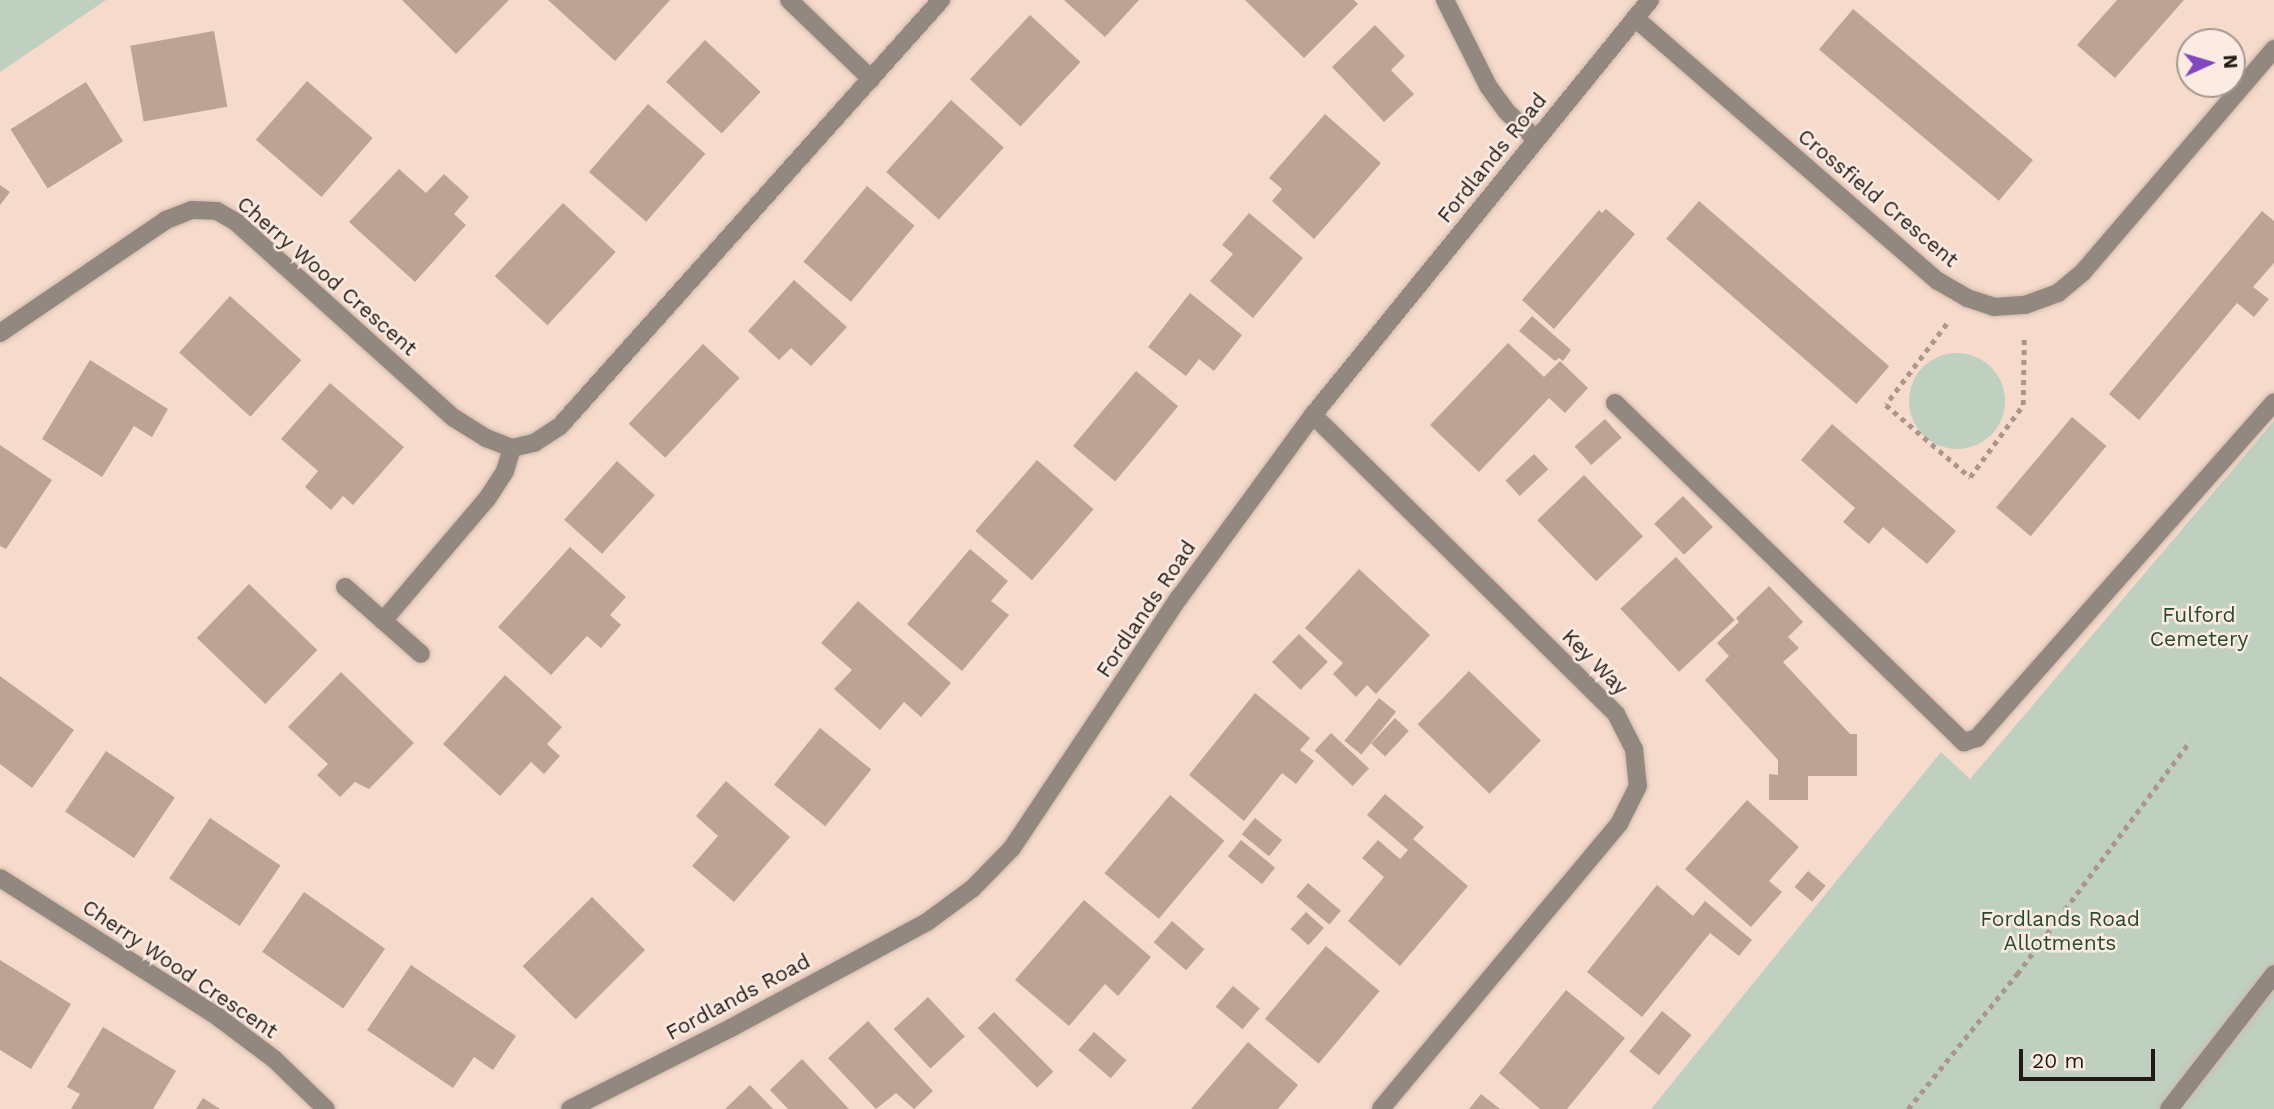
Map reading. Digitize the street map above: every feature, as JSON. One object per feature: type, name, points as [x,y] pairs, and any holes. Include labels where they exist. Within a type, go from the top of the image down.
[{"type":"street","points":[[789,0],[871,79]]},
{"type":"street","points":[[383,621],[487,499],[505,471],[512,448],[534,443],[561,426],[941,0]]},
{"type":"street","points":[[1445,0],[1488,86],[1507,112],[1536,139]]},
{"type":"street","name":"Fordlands Road","points":[[570,1109],[731,1028],[927,922],[972,889],[1012,848],[1179,598],[1313,415],[1650,0]]},
{"type":"street","name":"Crossfield Crescent","points":[[1635,18],[1938,281],[1967,298],[1994,307],[2025,305],[2058,293],[2083,272],[2274,49]]},
{"type":"street","name":"Cherry Wood Crescent","points":[[0,333],[166,220],[192,210],[217,211],[236,222],[454,418],[486,438],[512,448]]},
{"type":"street","points":[[1615,403],[1964,742],[1977,738],[2274,402]]},
{"type":"street","name":"Key Way","points":[[1313,415],[1616,714],[1634,750],[1637,786],[1619,824],[1381,1109]]},
{"type":"street","points":[[345,587],[421,654]]},
{"type":"street","name":"Cherry Wood Crescent","points":[[0,878],[218,1017],[274,1059],[326,1109]]},
{"type":"street","points":[[2169,1109],[2274,974]]},
{"type":"path","points":[[1967,298],[1886,405],[1969,477],[2024,405],[2025,305]]},
{"type":"path","points":[[1908,1109],[2017,974],[2190,741]]},
{"type":"green space","points":[[0,0],[106,0],[0,72]]},
{"type":"green space","points":[[1948,353],[1966,353],[1984,361],[1997,374],[2005,392],[2002,420],[1984,441],[1966,449],[1948,449],[1930,441],[1917,428],[1909,410],[1909,392],[1917,374],[1930,361]]},
{"type":"green space","name":"Fordlands Road Allotments","points":[[2274,421],[2274,1109],[1651,1109],[1941,752],[1970,779]]},
{"type":"building","points":[[402,0],[509,0],[456,54]]},
{"type":"building","points":[[548,0],[670,0],[615,61]]},
{"type":"building","points":[[1064,0],[1139,0],[1105,37]]},
{"type":"building","points":[[1245,0],[1354,0],[1358,4],[1304,58]]},
{"type":"building","points":[[2117,0],[2184,0],[2115,78],[2077,45]]},
{"type":"building","points":[[1853,9],[2033,160],[1999,201],[1819,50]]},
{"type":"building","points":[[1030,15],[1080,62],[1020,126],[970,79]]},
{"type":"building","points":[[1375,25],[1405,56],[1391,70],[1414,94],[1384,122],[1332,67]]},
{"type":"building","points":[[214,31],[227,107],[144,122],[130,46]]},
{"type":"building","points":[[705,40],[761,92],[722,134],[666,82]]},
{"type":"building","points":[[307,81],[373,138],[321,197],[256,140]]},
{"type":"building","points":[[86,82],[123,141],[48,189],[11,129]]},
{"type":"building","points":[[951,100],[1004,148],[939,220],[886,172]]},
{"type":"building","points":[[648,104],[705,154],[646,222],[589,172]]},
{"type":"building","points":[[1325,114],[1381,163],[1314,239],[1272,201],[1282,189],[1269,178]]},
{"type":"building","points":[[399,169],[426,193],[444,174],[469,197],[454,214],[466,225],[415,282],[349,222]]},
{"type":"building","points":[[0,185],[10,192],[0,205]]},
{"type":"building","points":[[867,186],[914,226],[851,302],[803,262]]},
{"type":"building","points":[[1699,201],[1889,366],[1856,404],[1666,239]]},
{"type":"building","points":[[563,203],[616,252],[547,325],[495,276]]},
{"type":"building","points":[[1606,209],[1635,234],[1554,329],[1522,300],[1599,210],[1602,213]]},
{"type":"building","points":[[2262,211],[2274,221],[2274,263],[2253,287],[2269,299],[2254,317],[2237,303],[2139,420],[2109,394]]},
{"type":"building","points":[[1249,213],[1303,258],[1253,318],[1210,281],[1233,254],[1222,245]]},
{"type":"building","points":[[794,280],[847,327],[811,366],[791,348],[779,360],[748,331]]},
{"type":"building","points":[[1190,293],[1242,335],[1214,371],[1199,359],[1186,376],[1148,347]]},
{"type":"building","points":[[230,296],[301,360],[250,417],[179,352]]},
{"type":"building","points":[[1532,316],[1571,350],[1563,361],[1559,358],[1555,361],[1519,331]]},
{"type":"building","points":[[1508,343],[1544,377],[1560,361],[1588,388],[1565,413],[1549,398],[1479,472],[1430,425]]},
{"type":"building","points":[[703,344],[740,378],[665,458],[629,424]]},
{"type":"building","points":[[90,360],[168,409],[152,437],[134,426],[102,477],[42,439]]},
{"type":"building","points":[[1136,371],[1178,406],[1115,481],[1073,446]]},
{"type":"building","points":[[330,383],[404,447],[353,505],[343,496],[331,510],[305,487],[318,471],[281,439]]},
{"type":"building","points":[[2072,417],[2106,446],[2031,536],[1996,507]]},
{"type":"building","points":[[1605,419],[1622,438],[1591,465],[1575,446]]},
{"type":"building","points":[[1832,424],[1956,531],[1927,564],[1883,527],[1869,544],[1843,522],[1855,508],[1801,460]]},
{"type":"building","points":[[0,445],[52,480],[6,549],[0,546]]},
{"type":"building","points":[[1534,454],[1548,469],[1520,496],[1505,481]]},
{"type":"building","points":[[1037,460],[1094,509],[1032,580],[975,531]]},
{"type":"building","points":[[617,461],[655,495],[602,554],[564,520]]},
{"type":"building","points":[[1584,475],[1643,536],[1596,581],[1537,520]]},
{"type":"building","points":[[1683,496],[1713,527],[1684,555],[1654,524]]},
{"type":"building","points":[[570,547],[626,597],[610,615],[621,625],[601,648],[587,636],[551,675],[498,627]]},
{"type":"building","points":[[970,549],[1008,581],[991,601],[1009,615],[962,671],[907,624]]},
{"type":"building","points":[[1676,557],[1735,620],[1679,672],[1620,609]]},
{"type":"building","points":[[1359,569],[1430,635],[1376,694],[1367,685],[1356,697],[1333,674],[1343,663],[1305,628]]},
{"type":"building","points":[[249,584],[317,650],[265,704],[197,638]]},
{"type":"building","points":[[1769,586],[1803,622],[1788,637],[1799,648],[1783,662],[1850,734],[1857,734],[1857,776],[1808,776],[1808,800],[1769,800],[1769,774],[1778,775],[1778,760],[1705,680],[1729,656],[1717,643],[1739,622],[1736,618]]},
{"type":"building","points":[[858,601],[951,683],[921,717],[904,702],[880,730],[834,689],[852,670],[821,643]]},
{"type":"building","points":[[1299,634],[1328,662],[1301,690],[1272,662]]},
{"type":"building","points":[[1469,671],[1541,740],[1490,794],[1418,724]]},
{"type":"building","points":[[341,672],[414,743],[369,789],[355,782],[340,797],[317,775],[328,764],[288,727]]},
{"type":"building","points":[[505,675],[562,727],[547,744],[560,756],[544,774],[531,762],[500,796],[443,744]]},
{"type":"building","points":[[0,676],[74,730],[32,788],[0,764]]},
{"type":"building","points":[[1255,693],[1310,738],[1300,750],[1314,761],[1296,784],[1282,773],[1244,821],[1189,775]]},
{"type":"building","points":[[1379,698],[1396,712],[1361,755],[1344,741]]},
{"type":"building","points":[[1395,718],[1409,731],[1385,757],[1371,744]]},
{"type":"building","points":[[820,728],[871,770],[825,826],[774,785]]},
{"type":"building","points":[[1331,733],[1369,768],[1353,786],[1315,751]]},
{"type":"building","points":[[106,751],[175,797],[134,858],[65,812]]},
{"type":"building","points":[[726,781],[790,837],[734,902],[692,866],[718,836],[696,816]]},
{"type":"building","points":[[1385,794],[1424,827],[1413,839],[1468,886],[1400,966],[1348,921],[1384,877],[1362,858],[1378,840],[1400,859],[1408,850],[1367,815]]},
{"type":"building","points":[[1170,795],[1224,841],[1159,919],[1104,873]]},
{"type":"building","points":[[1747,800],[1799,847],[1769,881],[1782,892],[1751,927],[1685,869]]},
{"type":"building","points":[[210,818],[280,866],[240,926],[169,879]]},
{"type":"building","points":[[1255,818],[1282,840],[1269,856],[1242,834]]},
{"type":"building","points":[[1241,840],[1275,868],[1262,884],[1228,856]]},
{"type":"building","points":[[1808,871],[1826,886],[1812,902],[1795,887]]},
{"type":"building","points":[[1308,883],[1341,911],[1329,924],[1296,897]]},
{"type":"building","points":[[1657,885],[1693,916],[1705,901],[1752,940],[1739,956],[1710,933],[1642,1017],[1587,972]]},
{"type":"building","points":[[304,892],[385,949],[343,1009],[262,952]]},
{"type":"building","points":[[592,897],[645,950],[576,1019],[523,966]]},
{"type":"building","points":[[1084,900],[1151,957],[1118,996],[1105,984],[1069,1026],[1015,980]]},
{"type":"building","points":[[1306,912],[1324,928],[1308,945],[1291,929]]},
{"type":"building","points":[[1172,921],[1204,949],[1186,970],[1154,942]]},
{"type":"building","points":[[1326,946],[1380,991],[1319,1064],[1265,1019]]},
{"type":"building","points":[[0,960],[71,1004],[31,1069],[0,1050]]},
{"type":"building","points":[[411,965],[516,1036],[493,1070],[474,1057],[453,1088],[367,1030]]},
{"type":"building","points":[[1233,986],[1260,1008],[1242,1029],[1216,1007]]},
{"type":"building","points":[[1566,990],[1625,1038],[1567,1109],[1540,1109],[1499,1073]]},
{"type":"building","points":[[928,997],[965,1036],[930,1069],[894,1029]]},
{"type":"building","points":[[1662,1011],[1692,1035],[1659,1075],[1629,1051]]},
{"type":"building","points":[[994,1012],[1053,1071],[1037,1088],[978,1028]]},
{"type":"building","points":[[868,1021],[933,1091],[914,1109],[896,1093],[876,1109],[828,1058]]},
{"type":"building","points":[[103,1027],[176,1071],[153,1109],[71,1109],[80,1094],[67,1087]]},
{"type":"building","points":[[1094,1032],[1126,1060],[1111,1078],[1078,1050]]},
{"type":"building","points":[[1248,1042],[1298,1085],[1278,1109],[1191,1109]]},
{"type":"building","points":[[802,1059],[849,1109],[788,1109],[770,1090]]},
{"type":"building","points":[[750,1085],[773,1109],[725,1109]]},
{"type":"building","points":[[1481,1094],[1500,1109],[1469,1109]]},
{"type":"building","points":[[203,1098],[220,1109],[196,1109]]},
{"type":"park label","name":"Fulford Cemetery","points":[[2199,627]]}]
